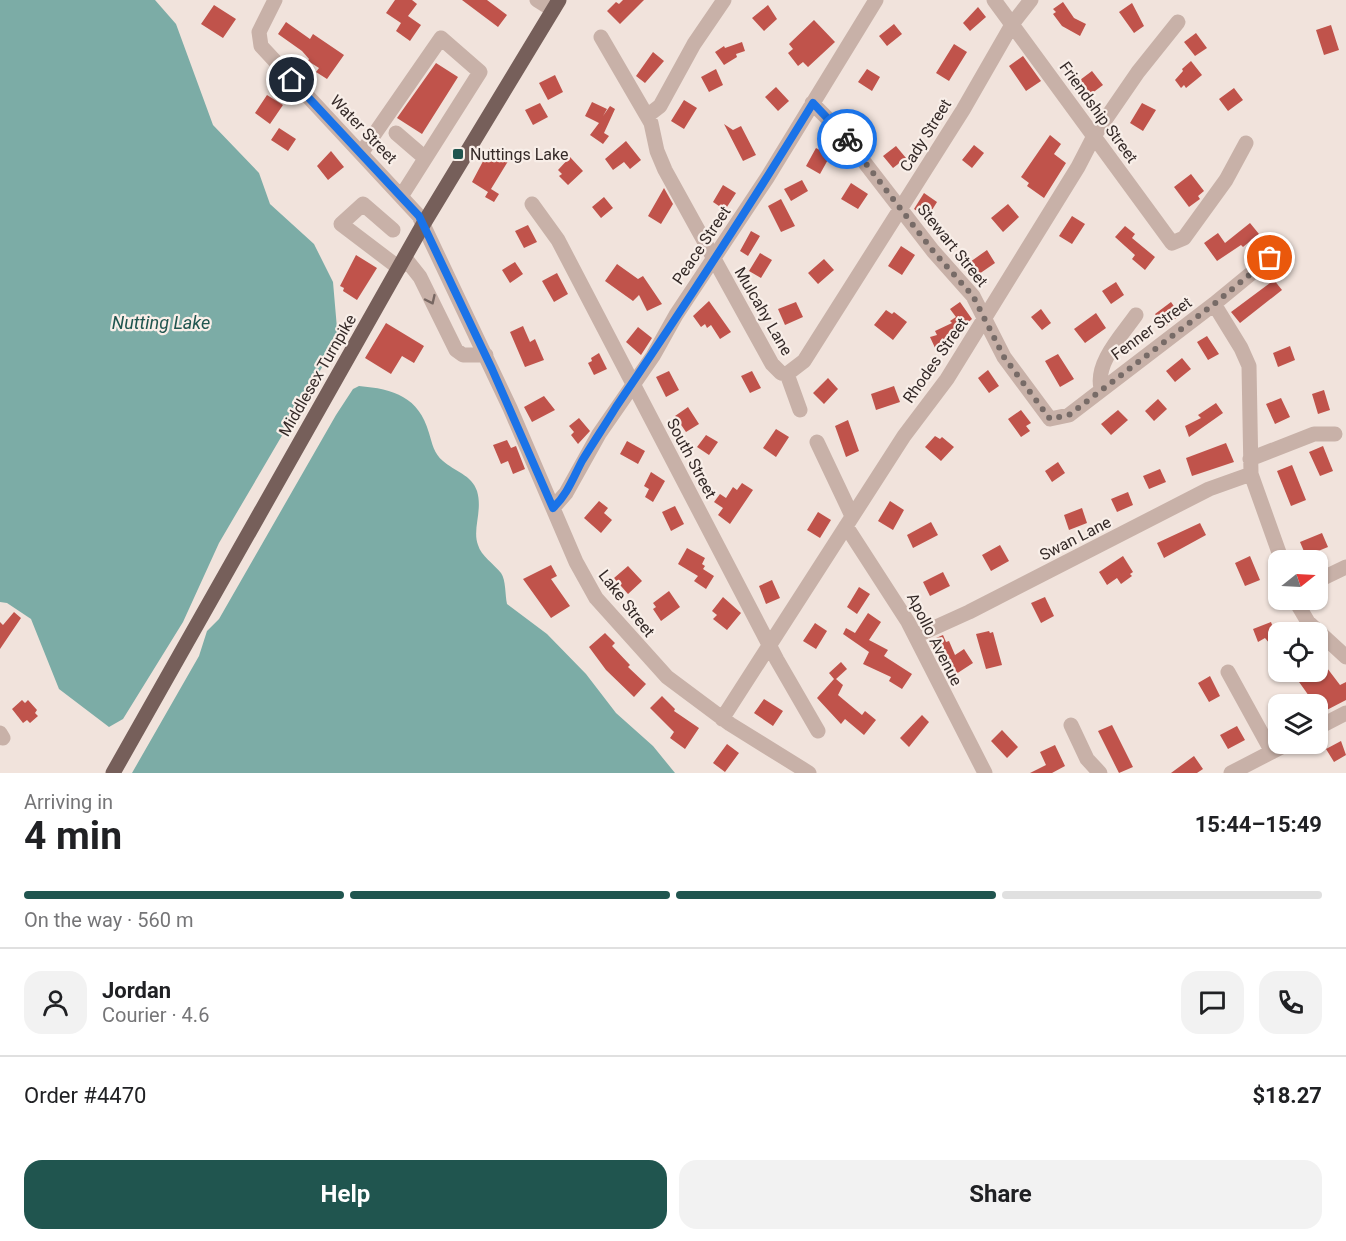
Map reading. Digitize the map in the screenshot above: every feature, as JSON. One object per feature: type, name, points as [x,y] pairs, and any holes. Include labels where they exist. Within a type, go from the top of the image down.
[{"type":"main road","name":"Middlesex Turnpike","points":[[113,773],[424,224],[556,5]]},
{"type":"street","name":"Water Street","points":[[275,0],[259,32],[261,46],[402,195],[424,224]]},
{"type":"street","points":[[537,0],[556,5]]},
{"type":"street","points":[[648,116],[660,106],[694,44],[724,0]]},
{"type":"street","name":"Peace Street","points":[[553,508],[566,493],[594,442],[813,103],[876,0]]},
{"type":"street","name":"Friendship Street","points":[[994,0],[1013,23],[1168,240],[1176,243],[1184,238],[1226,180],[1246,143]]},
{"type":"street","name":"Cady Street","points":[[787,374],[804,361],[1013,23],[1030,0]]},
{"type":"street","name":"Rhodes Street","points":[[722,719],[904,436],[947,380],[1078,167],[1094,136],[1138,72],[1178,22]]},
{"type":"street","name":"Mulcahy Lane","points":[[601,37],[648,116],[665,170],[772,364],[781,373],[787,374]]},
{"type":"street","points":[[362,152],[441,38],[480,72],[402,195]]},
{"type":"street","name":"Stewart Street","points":[[813,103],[841,132],[933,251],[965,286],[986,318],[1004,357],[1050,419]]},
{"type":"street","points":[[396,133],[425,158]]},
{"type":"street","points":[[393,230],[363,204],[341,224],[420,277],[451,345],[463,355],[486,355]]},
{"type":"street","name":"South Street","points":[[532,204],[555,233],[632,384],[818,731]]},
{"type":"street","name":"Lake Street","points":[[424,224],[486,355],[579,568],[601,603],[667,677],[722,719],[809,773]]},
{"type":"street","name":"Fenner Street","points":[[1050,419],[1069,415],[1270,258]]},
{"type":"street","points":[[1214,304],[1241,348],[1249,366],[1250,466],[1278,550]]},
{"type":"street","points":[[1101,388],[1099,379],[1102,367],[1136,315]]},
{"type":"street","points":[[787,374],[800,410]]},
{"type":"street","name":"Swan Lane","points":[[916,636],[969,612],[1314,434],[1335,434]]},
{"type":"street","name":"Apollo Avenue","points":[[817,442],[849,521],[916,636],[945,698],[986,773]]},
{"type":"street","points":[[1328,575],[1346,567]]},
{"type":"street","points":[[1301,610],[1308,622],[1346,657]]},
{"type":"street","points":[[1228,672],[1268,745]]},
{"type":"street","points":[[1328,722],[1346,713]]},
{"type":"street","points":[[1071,725],[1084,753],[1100,773]]},
{"type":"street","points":[[1231,773],[1268,754]]},
{"type":"water","name":"Nutting Lake","points":[[0,0],[155,0],[176,24],[213,125],[259,173],[270,204],[314,244],[333,282],[338,340],[219,543],[183,622],[123,719],[109,727],[59,689],[31,619],[7,603],[0,602]]},
{"type":"water","points":[[359,386],[394,393],[412,403],[419,411],[437,455],[447,465],[467,477],[475,486],[479,498],[476,539],[482,553],[503,576],[507,604],[547,634],[586,674],[616,713],[653,746],[675,773],[132,773],[199,656],[207,631],[219,619],[336,415],[353,389]]},
{"type":"building","points":[[395,0],[412,0],[417,4],[408,16],[421,25],[410,41],[396,31],[401,23],[386,13]]},
{"type":"building","points":[[462,0],[487,0],[507,15],[498,27]]},
{"type":"building","points":[[623,0],[644,0],[620,24],[607,11],[616,2],[619,4]]},
{"type":"building","points":[[1063,2],[1074,18],[1086,24],[1080,36],[1062,26],[1053,14],[1056,12],[1053,9]]},
{"type":"building","points":[[1132,3],[1144,26],[1134,33],[1119,12]]},
{"type":"building","points":[[214,5],[236,19],[223,38],[201,24]]},
{"type":"building","points":[[768,5],[777,19],[764,31],[752,18]]},
{"type":"building","points":[[978,7],[986,17],[970,31],[963,23]]},
{"type":"building","points":[[814,20],[835,42],[808,67],[803,62],[798,66],[788,53],[793,49],[789,44]]},
{"type":"building","points":[[286,22],[310,39],[313,34],[344,55],[327,79],[316,72],[319,68],[308,61],[309,59],[302,51],[278,34]]},
{"type":"building","points":[[894,24],[902,34],[887,46],[879,36]]},
{"type":"building","points":[[1331,25],[1339,50],[1324,55],[1316,30]]},
{"type":"building","points":[[1196,33],[1207,48],[1195,56],[1184,42]]},
{"type":"building","points":[[742,42],[745,51],[736,54],[737,57],[724,65],[715,52],[724,46],[725,48]]},
{"type":"building","points":[[954,44],[967,52],[949,81],[936,73]]},
{"type":"building","points":[[653,52],[664,61],[645,83],[636,76]]},
{"type":"building","points":[[1023,56],[1041,81],[1026,91],[1009,66]]},
{"type":"building","points":[[1191,61],[1202,75],[1186,88],[1184,85],[1181,88],[1175,80]]},
{"type":"building","points":[[436,63],[458,77],[422,134],[397,118]]},
{"type":"building","points":[[716,69],[723,85],[709,92],[701,77]]},
{"type":"building","points":[[867,69],[880,77],[872,91],[858,82]]},
{"type":"building","points":[[1092,71],[1103,85],[1091,94],[1080,80]]},
{"type":"building","points":[[555,75],[563,92],[548,100],[539,83]]},
{"type":"building","points":[[776,87],[789,101],[778,111],[765,97]]},
{"type":"building","points":[[1234,88],[1243,100],[1228,111],[1219,99]]},
{"type":"building","points":[[267,95],[283,105],[270,124],[255,113]]},
{"type":"building","points":[[684,100],[697,108],[684,129],[671,121]]},
{"type":"building","points":[[592,102],[607,109],[603,116],[610,106],[615,109],[604,133],[609,136],[603,144],[590,135],[599,123],[585,116]]},
{"type":"building","points":[[540,103],[548,117],[533,125],[525,110]]},
{"type":"building","points":[[1142,103],[1156,110],[1143,131],[1130,123]]},
{"type":"building","points":[[724,124],[733,130],[741,126],[756,155],[743,161]]},
{"type":"building","points":[[279,128],[296,139],[288,151],[271,140]]},
{"type":"building","points":[[1050,135],[1061,144],[1054,154],[1066,163],[1044,198],[1027,186],[1029,183],[1021,177]]},
{"type":"building","points":[[626,141],[641,160],[630,169],[624,162],[613,170],[605,159]]},
{"type":"building","points":[[974,145],[984,153],[972,168],[962,160]]},
{"type":"building","points":[[896,146],[906,158],[893,168],[883,156]]},
{"type":"building","points":[[490,148],[510,158],[491,189],[499,194],[494,202],[485,197],[488,192],[472,182]]},
{"type":"building","points":[[816,148],[830,156],[820,174],[806,166]]},
{"type":"building","points":[[331,151],[344,167],[328,180],[317,166]]},
{"type":"building","points":[[570,157],[583,171],[568,185],[559,176],[562,174],[558,170]]},
{"type":"building","points":[[1191,174],[1204,191],[1198,196],[1200,199],[1189,207],[1174,187]]},
{"type":"building","points":[[802,180],[808,191],[791,201],[784,189]]},
{"type":"building","points":[[851,183],[868,194],[858,209],[841,199]]},
{"type":"building","points":[[723,185],[736,193],[725,210],[713,202]]},
{"type":"building","points":[[664,188],[673,204],[661,224],[648,216]]},
{"type":"building","points":[[924,193],[937,202],[927,218],[914,209]]},
{"type":"building","points":[[604,197],[613,208],[601,218],[592,207]]},
{"type":"building","points":[[781,199],[795,226],[781,232],[768,206]]},
{"type":"building","points":[[1008,204],[1019,217],[1003,232],[991,218]]},
{"type":"building","points":[[1072,216],[1085,224],[1072,244],[1059,236]]},
{"type":"building","points":[[1250,223],[1259,234],[1243,247],[1241,245],[1217,261],[1204,243],[1218,233],[1225,243]]},
{"type":"building","points":[[528,225],[537,242],[524,248],[515,231]]},
{"type":"building","points":[[1125,226],[1135,234],[1132,238],[1155,257],[1145,270],[1132,259],[1135,255],[1115,237]]},
{"type":"building","points":[[751,231],[760,236],[748,256],[740,251]]},
{"type":"building","points":[[901,246],[915,255],[902,275],[888,266]]},
{"type":"building","points":[[987,250],[995,263],[979,274],[970,262]]},
{"type":"building","points":[[760,253],[772,260],[761,278],[749,271]]},
{"type":"building","points":[[356,255],[377,268],[357,300],[343,291],[344,288],[340,286]]},
{"type":"building","points":[[824,259],[834,270],[818,284],[808,273]]},
{"type":"building","points":[[515,262],[523,274],[510,283],[502,270]]},
{"type":"building","points":[[617,264],[638,279],[643,276],[662,304],[647,311],[639,295],[633,301],[605,281]]},
{"type":"building","points":[[557,273],[568,294],[554,302],[542,281]]},
{"type":"building","points":[[1274,280],[1282,290],[1240,323],[1231,312]]},
{"type":"building","points":[[1116,282],[1124,295],[1111,304],[1102,291]]},
{"type":"building","points":[[709,301],[731,332],[720,339],[711,325],[707,328],[705,324],[701,327],[693,316]]},
{"type":"building","points":[[796,302],[803,317],[785,325],[778,309]]},
{"type":"building","points":[[960,302],[972,319],[948,340],[950,344],[936,350],[930,337],[937,335],[935,331],[952,323],[950,321],[956,317],[950,309]]},
{"type":"building","points":[[1171,302],[1180,315],[1165,327],[1155,314]]},
{"type":"building","points":[[1041,309],[1051,323],[1042,330],[1031,317]]},
{"type":"building","points":[[886,310],[892,314],[894,312],[907,322],[893,340],[874,325]]},
{"type":"building","points":[[1096,313],[1106,328],[1085,343],[1074,329]]},
{"type":"building","points":[[386,323],[424,346],[414,363],[402,356],[391,374],[365,358]]},
{"type":"building","points":[[523,326],[530,342],[535,339],[544,360],[525,367],[510,332]]},
{"type":"building","points":[[638,327],[652,338],[641,355],[626,342]]},
{"type":"building","points":[[1207,336],[1219,354],[1208,360],[1197,342]]},
{"type":"building","points":[[1290,346],[1295,360],[1278,367],[1273,353]]},
{"type":"building","points":[[599,353],[607,369],[594,375],[588,363]]},
{"type":"building","points":[[1058,354],[1074,379],[1060,387],[1045,361]]},
{"type":"building","points":[[1182,358],[1191,369],[1175,382],[1166,371]]},
{"type":"building","points":[[988,370],[999,386],[989,393],[978,378]]},
{"type":"building","points":[[669,371],[679,390],[666,397],[656,377]]},
{"type":"building","points":[[752,371],[761,388],[750,393],[741,376]]},
{"type":"building","points":[[828,378],[838,389],[824,404],[813,393]]},
{"type":"building","points":[[894,386],[900,402],[876,410],[871,394]]},
{"type":"building","points":[[1324,390],[1330,410],[1318,414],[1312,394]]},
{"type":"building","points":[[544,396],[555,410],[532,422],[524,407]]},
{"type":"building","points":[[1281,398],[1290,417],[1275,424],[1266,404]]},
{"type":"building","points":[[1158,399],[1167,409],[1154,421],[1145,411]]},
{"type":"building","points":[[1216,403],[1223,413],[1189,437],[1185,426],[1201,418],[1198,415]]},
{"type":"building","points":[[688,407],[699,424],[686,432],[675,416]]},
{"type":"building","points":[[1021,410],[1031,423],[1026,426],[1030,431],[1021,437],[1008,419]]},
{"type":"building","points":[[1118,410],[1128,420],[1111,435],[1101,424]]},
{"type":"building","points":[[579,418],[590,431],[578,444],[571,435],[574,432],[569,426]]},
{"type":"building","points":[[848,420],[859,451],[846,457],[835,426]]},
{"type":"building","points":[[776,429],[789,437],[776,457],[763,448]]},
{"type":"building","points":[[706,435],[718,442],[709,455],[697,447]]},
{"type":"building","points":[[935,436],[940,439],[942,437],[954,447],[941,461],[925,447]]},
{"type":"building","points":[[507,440],[511,448],[516,446],[525,469],[513,474],[508,461],[501,464],[493,445]]},
{"type":"building","points":[[627,441],[645,451],[638,464],[620,454]]},
{"type":"building","points":[[1226,443],[1234,462],[1192,476],[1186,458]]},
{"type":"building","points":[[1323,446],[1333,471],[1320,476],[1309,452]]},
{"type":"building","points":[[1058,462],[1065,473],[1052,482],[1045,471]]},
{"type":"building","points":[[1292,465],[1306,500],[1291,506],[1277,471]]},
{"type":"building","points":[[1160,469],[1166,482],[1149,489],[1143,476]]},
{"type":"building","points":[[651,472],[665,481],[653,502],[645,497],[649,489],[644,486]]},
{"type":"building","points":[[742,483],[753,490],[730,524],[718,515],[723,508],[714,502],[720,494],[726,498],[733,487],[737,490]]},
{"type":"building","points":[[1128,492],[1133,505],[1117,512],[1111,499]]},
{"type":"building","points":[[599,501],[608,508],[604,513],[612,520],[601,533],[584,518]]},
{"type":"building","points":[[890,501],[904,510],[893,530],[878,521]]},
{"type":"building","points":[[675,506],[684,524],[671,531],[662,512]]},
{"type":"building","points":[[1082,508],[1087,523],[1069,530],[1064,515]]},
{"type":"building","points":[[818,512],[831,520],[820,538],[807,530]]},
{"type":"building","points":[[931,522],[938,535],[913,548],[907,535]]},
{"type":"building","points":[[1200,523],[1206,535],[1164,558],[1157,543]]},
{"type":"building","points":[[1322,533],[1328,547],[1321,550],[1303,550],[1300,542]]},
{"type":"building","points":[[1000,545],[1009,561],[991,571],[982,555]]},
{"type":"building","points":[[687,548],[705,558],[702,564],[705,566],[703,569],[714,576],[706,589],[694,581],[698,576],[678,564]]},
{"type":"building","points":[[1123,556],[1133,572],[1130,574],[1132,576],[1121,584],[1117,578],[1107,585],[1099,572]]},
{"type":"building","points":[[1250,556],[1260,580],[1245,586],[1235,563]]},
{"type":"building","points":[[551,565],[557,576],[551,579],[570,606],[551,618],[523,579]]},
{"type":"building","points":[[628,566],[642,581],[628,594],[614,578]]},
{"type":"building","points":[[943,572],[950,586],[930,596],[923,582]]},
{"type":"building","points":[[772,580],[780,598],[766,604],[759,586]]},
{"type":"building","points":[[859,587],[870,594],[857,614],[847,607]]},
{"type":"building","points":[[669,591],[680,607],[661,621],[653,609],[656,607],[653,603]]},
{"type":"building","points":[[723,597],[741,613],[727,630],[713,619],[717,615],[712,611]]},
{"type":"building","points":[[1045,597],[1054,616],[1041,623],[1031,603]]},
{"type":"building","points":[[14,612],[21,618],[0,649],[0,622],[3,625]]},
{"type":"building","points":[[868,613],[881,622],[869,640],[888,650],[884,656],[912,674],[902,689],[889,681],[891,677],[863,664],[869,652],[843,634],[846,628],[855,633]]},
{"type":"building","points":[[815,623],[827,631],[816,649],[803,641]]},
{"type":"building","points":[[1268,623],[1268,642],[1265,638],[1258,642],[1253,629]]},
{"type":"building","points":[[993,632],[1002,665],[986,669],[976,634]]},
{"type":"building","points":[[605,633],[615,643],[612,646],[630,665],[628,667],[646,684],[634,697],[606,670],[589,647]]},
{"type":"building","points":[[943,635],[946,642],[949,641],[955,655],[964,649],[973,663],[953,676],[929,641]]},
{"type":"building","points":[[841,662],[847,669],[836,679],[843,685],[838,695],[862,715],[865,711],[876,720],[864,735],[845,719],[841,724],[817,698],[834,679],[829,673]]},
{"type":"building","points":[[1328,669],[1340,685],[1346,682],[1346,700],[1328,709],[1328,694],[1308,694],[1299,682],[1328,682]]},
{"type":"building","points":[[1210,676],[1220,696],[1209,702],[1198,683]]},
{"type":"building","points":[[662,696],[675,709],[674,711],[699,728],[685,749],[670,738],[674,732],[650,708]]},
{"type":"building","points":[[764,699],[783,711],[773,726],[754,713]]},
{"type":"building","points":[[22,700],[25,703],[28,700],[37,710],[35,713],[38,716],[30,723],[27,720],[23,723],[12,709]]},
{"type":"building","points":[[922,715],[929,722],[909,747],[900,738]]},
{"type":"building","points":[[1112,725],[1133,767],[1119,773],[1098,731]]},
{"type":"building","points":[[1237,726],[1245,740],[1228,749],[1220,735]]},
{"type":"building","points":[[1002,730],[1018,747],[1007,758],[991,741]]},
{"type":"building","points":[[1341,741],[1346,755],[1334,762],[1328,748]]},
{"type":"building","points":[[727,744],[739,753],[725,772],[713,763]]},
{"type":"building","points":[[1055,745],[1065,766],[1052,773],[1030,773],[1046,765],[1040,752]]},
{"type":"building","points":[[1194,756],[1203,769],[1197,773],[1171,773]]},
{"type":"way so far","points":[[847,139],[933,251],[973,296],[1004,357],[1050,419],[1056,420],[1069,415],[1270,258]]},
{"type":"place","name":"Nuttings Lake","points":[[458,154]]},
{"type":"route","points":[[292,80],[377,168],[408,202],[424,224],[510,408],[553,508],[566,493],[583,460],[616,407],[653,356],[676,315],[767,178],[813,103],[847,139]]}]
